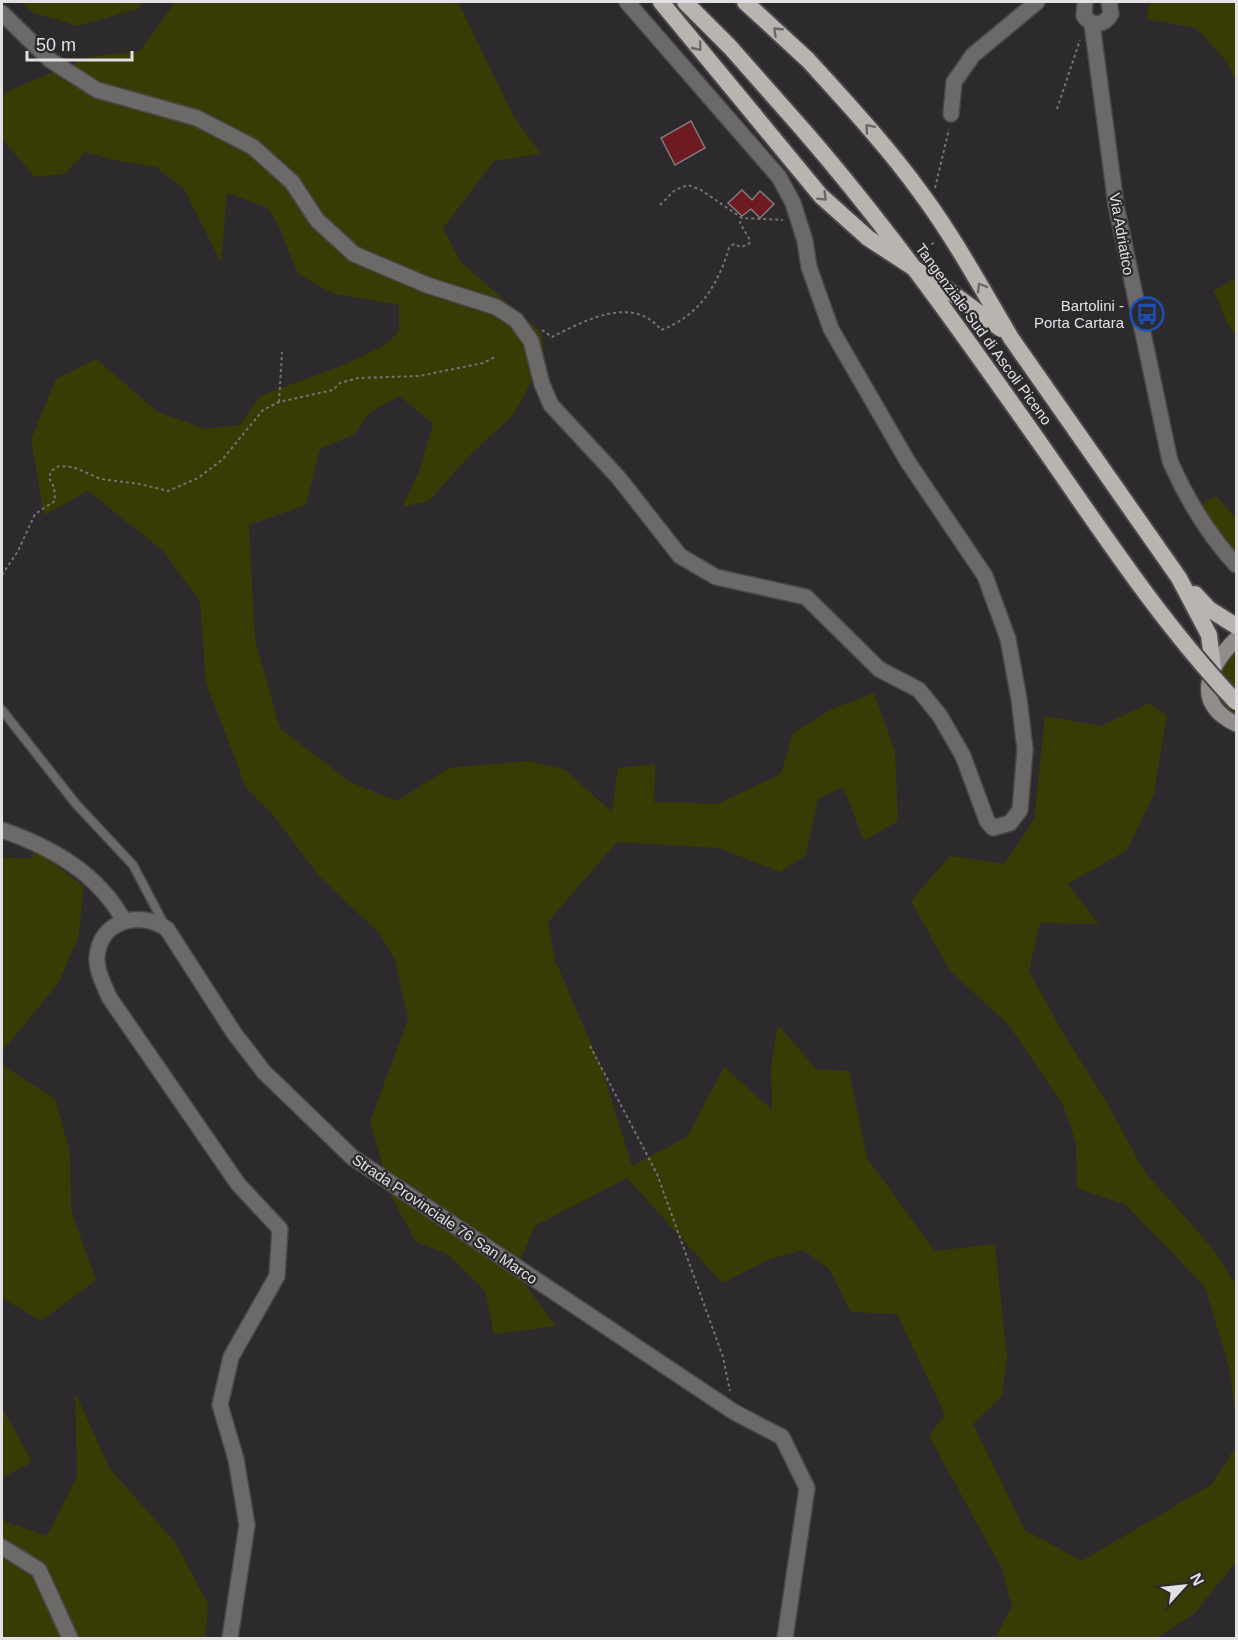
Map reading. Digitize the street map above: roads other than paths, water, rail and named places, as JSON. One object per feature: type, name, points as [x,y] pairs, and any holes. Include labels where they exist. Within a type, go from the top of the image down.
[{"type":"highway","points":[[662,2],[814,187],[868,238],[988,318],[1011,338]]},
{"type":"highway","name":"Tangenziale Sud di Ascoli Piceno","points":[[685,2],[730,47],[805,132],[929,287],[1146,596],[1201,665],[1236,702]]},
{"type":"highway","points":[[745,2],[808,60],[860,117],[922,194],[957,246],[1011,338],[1179,578],[1209,635],[1212,667]]},
{"type":"highway","points":[[1179,578],[1209,609],[1236,626]]},
{"type":"main road","points":[[1236,639],[1212,667],[1209,687],[1215,706],[1221,714],[1236,724]]},
{"type":"street","points":[[2,12],[50,60],[97,90],[197,118],[253,147],[292,182],[317,220],[354,254],[427,285],[496,307],[516,320],[531,341],[542,384],[551,405],[618,477],[680,556],[716,577],[806,597],[879,669],[919,690],[940,716],[963,756],[987,821],[993,828],[1010,823],[1020,810],[1025,749],[1008,639],[985,576],[908,462],[831,329],[809,267],[805,241],[793,203],[779,177],[627,2]]},
{"type":"street","points":[[951,114],[954,82],[973,55],[1036,2]]},
{"type":"street","name":"Via Adriatico","points":[[1085,2],[1082,10],[1090,22],[1116,204],[1170,461],[1182,490],[1199,519],[1236,565]]},
{"type":"street","points":[[1090,22],[1103,22],[1108,19],[1111,9],[1109,2]]},
{"type":"street","points":[[2,830],[46,847],[68,861],[115,904],[124,921]]},
{"type":"street","points":[[167,929],[144,919],[124,921],[106,934],[98,949],[97,966],[109,997],[238,1184],[280,1229],[277,1276],[231,1358],[220,1406],[236,1459],[247,1525],[230,1638]]},
{"type":"street","name":"Strada Provinciale 76 San Marco","points":[[167,929],[234,1033],[264,1072],[352,1157],[734,1412],[782,1437],[807,1488],[785,1638]]},
{"type":"street","points":[[2,1547],[39,1570],[70,1638]]},
{"type":"lane","points":[[2,710],[76,804],[133,865],[167,929]]},
{"type":"place","name":"Bartolini - Porta Cartara","points":[[1147,314]]}]
